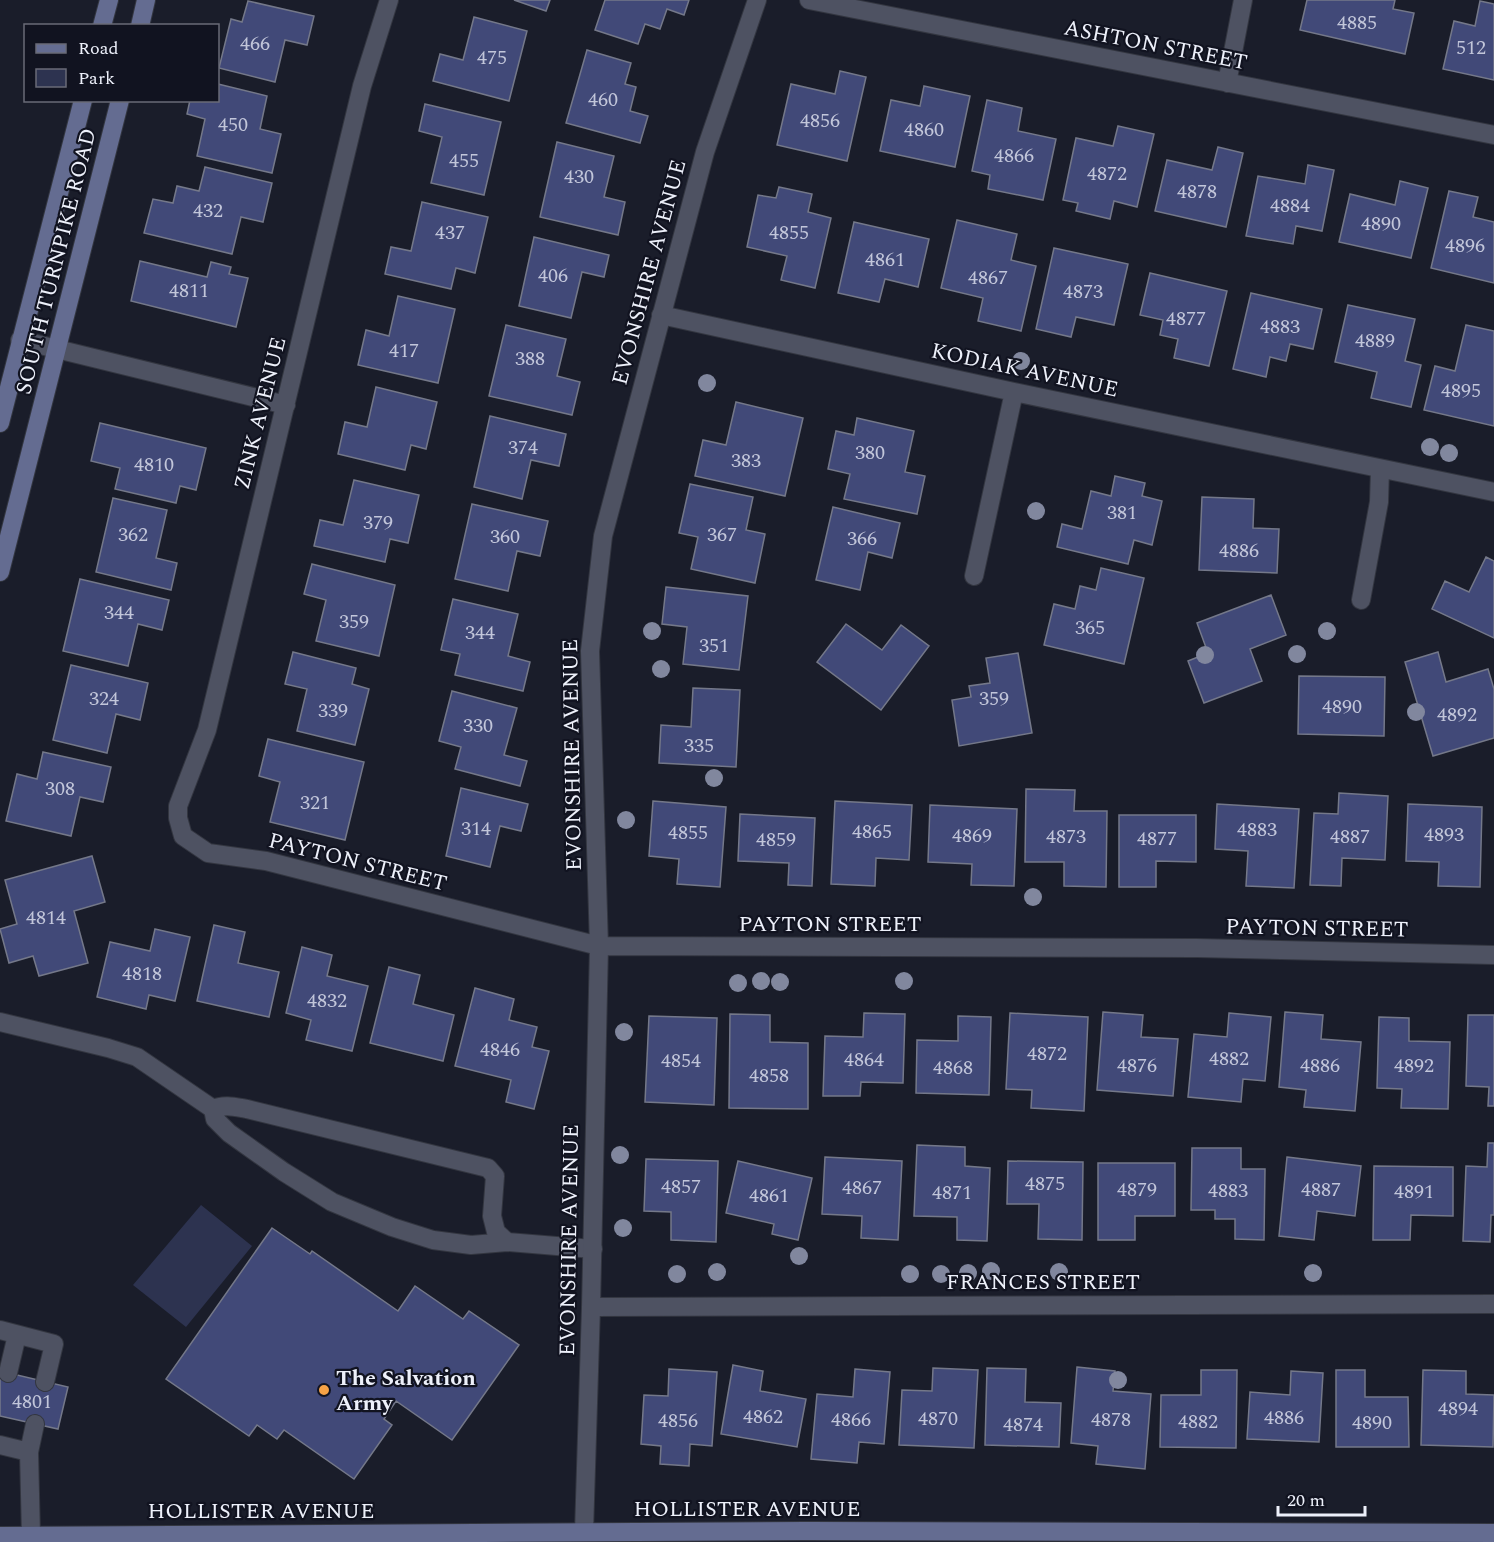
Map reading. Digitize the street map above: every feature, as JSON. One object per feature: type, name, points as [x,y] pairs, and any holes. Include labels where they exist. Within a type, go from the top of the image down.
[{"type":"main road","points":[[103,24],[109,0]]},
{"type":"main road","points":[[140,24],[146,0]]},
{"type":"main road","name":"SOUTH TURNPIKE ROAD","points":[[0,423],[82,102]]},
{"type":"main road","name":"SOUTH TURNPIKE ROAD","points":[[0,572],[119,102]]},
{"type":"main road","name":"HOLLISTER AVENUE","points":[[0,1536],[584,1532],[1494,1533]]},
{"type":"street","name":"ZINK AVENUE","points":[[183,836],[178,818],[178,806],[207,730],[362,86],[389,0]]},
{"type":"street","name":"EVONSHIRE AVENUE","points":[[584,1532],[599,946],[591,651],[603,536],[705,152],[758,0]]},
{"type":"street","name":"ASHTON STREET","points":[[809,0],[1494,135]]},
{"type":"street","points":[[1227,83],[1243,0]]},
{"type":"street","name":"KODIAK AVENUE","points":[[661,315],[1014,392],[1494,492]]},
{"type":"street","points":[[20,340],[286,405]]},
{"type":"street","points":[[974,576],[1014,392]]},
{"type":"street","points":[[1361,600],[1379,502],[1380,469]]},
{"type":"street","name":"PAYTON STREET","points":[[183,836],[208,853],[266,861],[599,946],[1197,948],[1494,955]]},
{"type":"street","points":[[0,1022],[137,1057],[213,1109],[215,1119],[253,1151],[332,1202],[392,1227],[433,1240],[471,1245],[507,1242],[592,1249]]},
{"type":"street","points":[[213,1109],[230,1106],[248,1109],[488,1168],[495,1176],[492,1216],[496,1232],[507,1242]]},
{"type":"street","name":"FRANCES STREET","points":[[591,1307],[1494,1304]]},
{"type":"street","points":[[8,1372],[8,1332],[54,1344],[45,1382]]},
{"type":"street","points":[[31,1536],[29,1452],[35,1424]]},
{"type":"street","points":[[0,1445],[29,1452]]},
{"type":"green space","points":[[201,1205],[252,1246],[186,1327],[133,1285]]},
{"type":"building","points":[[514,0],[550,0],[546,11]]},
{"type":"building","points":[[605,0],[689,0],[684,15],[667,9],[660,29],[645,24],[638,44],[595,30]]},
{"type":"building","points":[[1307,0],[1395,0],[1393,9],[1414,13],[1405,54],[1300,30]]},
{"type":"building","points":[[248,1],[314,16],[307,45],[285,40],[275,82],[219,68],[231,19],[242,22]]},
{"type":"building","points":[[1480,1],[1494,4],[1494,80],[1443,69],[1454,21],[1475,26]]},
{"type":"building","points":[[474,17],[527,31],[509,101],[433,81],[440,54],[463,60]]},
{"type":"building","points":[[587,50],[631,63],[625,84],[636,87],[630,111],[648,116],[640,143],[566,123]]},
{"type":"building","points":[[840,71],[866,77],[847,161],[777,145],[791,84],[835,94]]},
{"type":"building","points":[[219,84],[267,96],[260,129],[281,134],[272,173],[197,156],[205,119],[187,114],[190,102],[219,102]]},
{"type":"building","points":[[924,86],[970,96],[955,167],[880,151],[891,100],[920,106]]},
{"type":"building","points":[[987,100],[1022,108],[1018,131],[1056,139],[1043,200],[988,189],[990,175],[972,171]]},
{"type":"building","points":[[425,104],[501,122],[484,195],[431,183],[442,137],[419,131]]},
{"type":"building","points":[[1118,126],[1154,134],[1137,207],[1114,201],[1110,219],[1076,211],[1078,203],[1063,200],[1076,138],[1113,146]]},
{"type":"building","points":[[557,142],[614,156],[604,197],[625,202],[618,235],[540,217]]},
{"type":"building","points":[[1218,147],[1243,153],[1226,227],[1155,211],[1167,160],[1212,170]]},
{"type":"building","points":[[1308,165],[1334,170],[1322,231],[1296,226],[1293,244],[1246,236],[1258,176],[1305,184]]},
{"type":"building","points":[[205,167],[272,183],[263,222],[241,217],[232,254],[144,233],[153,199],[173,203],[177,186],[199,191]]},
{"type":"building","points":[[1400,181],[1428,188],[1411,258],[1339,242],[1350,194],[1395,205]]},
{"type":"building","points":[[779,187],[812,194],[808,212],[831,218],[815,288],[781,280],[787,256],[747,247],[758,195],[776,198]]},
{"type":"building","points":[[1449,191],[1478,197],[1473,217],[1494,222],[1494,283],[1431,268]]},
{"type":"building","points":[[422,202],[488,217],[475,273],[456,268],[451,289],[385,274],[391,247],[411,251]]},
{"type":"building","points":[[957,220],[1017,234],[1011,260],[1036,266],[1021,331],[978,321],[983,298],[941,288]]},
{"type":"building","points":[[854,222],[929,239],[918,287],[885,279],[879,302],[838,293]]},
{"type":"building","points":[[534,237],[609,255],[604,277],[582,272],[571,318],[519,306]]},
{"type":"building","points":[[1054,248],[1128,264],[1114,325],[1076,317],[1071,337],[1036,329]]},
{"type":"building","points":[[140,261],[207,277],[211,262],[231,267],[229,274],[248,278],[236,327],[131,301]]},
{"type":"building","points":[[1150,273],[1227,291],[1209,366],[1174,358],[1178,339],[1160,335],[1163,320],[1140,315]]},
{"type":"building","points":[[1251,293],[1322,309],[1313,349],[1290,344],[1286,361],[1270,357],[1266,377],[1233,369]]},
{"type":"building","points":[[398,296],[455,309],[438,383],[358,365],[366,330],[389,336]]},
{"type":"building","points":[[1348,305],[1415,319],[1405,361],[1421,365],[1411,407],[1371,398],[1377,372],[1335,362]]},
{"type":"building","points":[[506,325],[566,339],[557,376],[580,382],[572,415],[489,396]]},
{"type":"building","points":[[1466,325],[1494,331],[1494,426],[1424,410],[1435,366],[1455,371]]},
{"type":"building","points":[[376,387],[437,402],[426,449],[411,445],[405,470],[338,454],[345,422],[367,427]]},
{"type":"building","points":[[736,402],[803,418],[785,496],[695,476],[703,440],[726,445]]},
{"type":"building","points":[[490,416],[566,434],[559,466],[531,460],[522,499],[474,487]]},
{"type":"building","points":[[857,418],[914,431],[905,472],[925,476],[917,514],[844,499],[850,474],[828,469],[836,431],[854,435]]},
{"type":"building","points":[[100,423],[206,448],[196,490],[180,486],[176,503],[115,489],[120,468],[91,461]]},
{"type":"building","points":[[1115,476],[1145,483],[1142,496],[1162,501],[1152,545],[1134,540],[1128,564],[1057,547],[1062,524],[1082,529],[1091,491],[1111,496]]},
{"type":"building","points":[[354,480],[419,495],[408,543],[390,539],[385,562],[314,546],[320,520],[343,525]]},
{"type":"building","points":[[690,484],[753,497],[746,530],[765,534],[755,583],[691,569],[698,537],[679,533]]},
{"type":"building","points":[[1202,497],[1254,499],[1253,528],[1279,529],[1277,573],[1199,570]]},
{"type":"building","points":[[113,498],[167,510],[156,558],[177,563],[171,590],[96,572]]},
{"type":"building","points":[[472,504],[548,521],[540,556],[517,551],[508,591],[455,579]]},
{"type":"building","points":[[833,507],[900,523],[892,558],[868,552],[860,590],[816,580]]},
{"type":"building","points":[[1486,557],[1494,561],[1494,638],[1432,609],[1445,581],[1469,592]]},
{"type":"building","points":[[312,564],[395,585],[379,656],[316,641],[326,600],[304,594]]},
{"type":"building","points":[[1101,568],[1144,578],[1124,664],[1044,645],[1054,604],[1075,609],[1080,586],[1096,590]]},
{"type":"building","points":[[80,579],[169,600],[162,630],[138,624],[128,666],[63,651]]},
{"type":"building","points":[[666,587],[748,596],[739,670],[683,664],[687,627],[662,624]]},
{"type":"building","points":[[1271,595],[1286,635],[1250,649],[1262,681],[1204,703],[1188,661],[1208,653],[1197,623]]},
{"type":"building","points":[[453,599],[518,614],[508,656],[530,662],[523,691],[455,675],[460,654],[441,650]]},
{"type":"building","points":[[846,624],[882,650],[901,625],[929,646],[881,710],[817,662]]},
{"type":"building","points":[[293,652],[356,668],[352,684],[369,689],[355,745],[297,731],[307,689],[285,684]]},
{"type":"building","points":[[1438,652],[1446,682],[1488,669],[1494,689],[1494,738],[1433,756],[1405,662]]},
{"type":"building","points":[[1018,653],[1032,733],[959,746],[952,700],[971,697],[969,686],[990,683],[986,658]]},
{"type":"building","points":[[71,665],[148,683],[140,720],[116,714],[107,753],[53,740]]},
{"type":"building","points":[[1299,676],[1385,677],[1384,736],[1298,734]]},
{"type":"building","points":[[693,688],[740,690],[736,767],[659,763],[661,725],[691,727]]},
{"type":"building","points":[[452,691],[517,708],[504,755],[527,761],[520,786],[455,769],[461,747],[439,741]]},
{"type":"building","points":[[268,739],[364,762],[345,840],[270,822],[280,782],[259,776]]},
{"type":"building","points":[[43,752],[111,767],[103,802],[80,797],[71,836],[6,821],[17,774],[37,779]]},
{"type":"building","points":[[461,788],[528,804],[521,831],[500,826],[490,867],[446,856]]},
{"type":"building","points":[[1026,789],[1075,790],[1074,811],[1107,811],[1106,887],[1064,886],[1064,862],[1025,862]]},
{"type":"building","points":[[1339,793],[1388,796],[1385,860],[1342,858],[1341,886],[1310,885],[1314,813],[1338,814]]},
{"type":"building","points":[[653,801],[726,807],[720,887],[677,884],[679,859],[649,856]]},
{"type":"building","points":[[835,801],[912,805],[909,860],[876,858],[875,886],[831,884]]},
{"type":"building","points":[[1217,804],[1299,809],[1294,888],[1246,886],[1248,851],[1215,849]]},
{"type":"building","points":[[1408,804],[1482,807],[1480,887],[1438,886],[1439,862],[1406,861]]},
{"type":"building","points":[[930,805],[1017,809],[1014,886],[971,885],[972,864],[928,862]]},
{"type":"building","points":[[740,814],[815,818],[812,886],[788,885],[789,863],[738,861]]},
{"type":"building","points":[[1119,815],[1196,815],[1196,862],[1156,861],[1156,887],[1119,887]]},
{"type":"building","points":[[92,856],[105,902],[74,911],[88,963],[39,976],[33,956],[9,963],[0,929],[17,924],[5,880]]},
{"type":"building","points":[[214,925],[245,932],[238,963],[279,972],[269,1017],[197,1001]]},
{"type":"building","points":[[155,929],[190,937],[175,1001],[149,995],[146,1009],[97,997],[110,942],[150,951]]},
{"type":"building","points":[[302,947],[332,955],[327,976],[368,986],[352,1051],[306,1040],[311,1020],[286,1013]]},
{"type":"building","points":[[389,967],[420,975],[413,1004],[454,1015],[443,1061],[370,1043]]},
{"type":"building","points":[[475,988],[514,999],[509,1020],[537,1027],[532,1047],[549,1051],[534,1109],[506,1102],[511,1080],[455,1066]]},
{"type":"building","points":[[1103,1012],[1143,1015],[1141,1037],[1178,1039],[1173,1096],[1097,1090]]},
{"type":"building","points":[[1285,1012],[1323,1015],[1321,1039],[1361,1042],[1355,1111],[1304,1107],[1306,1090],[1279,1087]]},
{"type":"building","points":[[864,1013],[905,1014],[903,1083],[861,1082],[860,1096],[823,1096],[825,1036],[863,1037]]},
{"type":"building","points":[[1010,1013],[1088,1017],[1084,1111],[1031,1108],[1032,1090],[1006,1089]]},
{"type":"building","points":[[1229,1013],[1271,1017],[1265,1081],[1243,1079],[1241,1102],[1188,1097],[1194,1034],[1227,1037]]},
{"type":"building","points":[[730,1014],[770,1015],[770,1042],[808,1043],[808,1109],[729,1108]]},
{"type":"building","points":[[1468,1015],[1494,1015],[1494,1106],[1488,1106],[1489,1087],[1466,1086]]},
{"type":"building","points":[[649,1016],[717,1018],[714,1105],[645,1102]]},
{"type":"building","points":[[958,1016],[991,1017],[989,1095],[916,1093],[917,1040],[958,1041]]},
{"type":"building","points":[[1379,1017],[1409,1018],[1409,1041],[1450,1042],[1448,1109],[1401,1108],[1402,1089],[1377,1088]]},
{"type":"building","points":[[1488,1143],[1494,1143],[1494,1215],[1491,1215],[1490,1242],[1463,1241],[1466,1166],[1487,1167]]},
{"type":"building","points":[[917,1145],[965,1147],[965,1166],[990,1168],[987,1241],[957,1240],[957,1217],[914,1216]]},
{"type":"building","points":[[1192,1148],[1241,1148],[1241,1169],[1265,1169],[1264,1240],[1235,1239],[1235,1219],[1215,1219],[1215,1210],[1191,1210]]},
{"type":"building","points":[[825,1157],[902,1161],[898,1240],[861,1238],[862,1216],[822,1214]]},
{"type":"building","points":[[1287,1157],[1361,1166],[1355,1216],[1317,1211],[1314,1240],[1279,1236]]},
{"type":"building","points":[[646,1159],[718,1161],[716,1242],[671,1240],[671,1212],[644,1211]]},
{"type":"building","points":[[738,1161],[812,1178],[798,1240],[772,1234],[774,1224],[726,1213]]},
{"type":"building","points":[[1008,1161],[1083,1162],[1082,1240],[1038,1239],[1039,1204],[1007,1204]]},
{"type":"building","points":[[1098,1163],[1175,1163],[1175,1216],[1135,1216],[1135,1240],[1098,1240]]},
{"type":"building","points":[[1374,1166],[1453,1167],[1453,1216],[1411,1215],[1410,1240],[1373,1240]]},
{"type":"building","points":[[272,1228],[310,1254],[312,1251],[398,1311],[415,1286],[463,1319],[469,1311],[519,1345],[452,1440],[396,1401],[384,1419],[392,1425],[354,1479],[284,1430],[277,1439],[257,1425],[249,1436],[166,1379]]},
{"type":"building","points":[[733,1365],[763,1371],[760,1391],[806,1399],[797,1447],[721,1434]]},
{"type":"building","points":[[1077,1367],[1115,1371],[1113,1391],[1151,1394],[1145,1469],[1096,1464],[1098,1446],[1071,1443]]},
{"type":"building","points":[[933,1368],[978,1370],[974,1448],[899,1445],[902,1390],[932,1391]]},
{"type":"building","points":[[987,1368],[1026,1369],[1025,1402],[1061,1403],[1059,1447],[985,1445]]},
{"type":"building","points":[[669,1369],[717,1372],[712,1446],[690,1444],[689,1466],[660,1464],[661,1446],[641,1444],[644,1395],[668,1396]]},
{"type":"building","points":[[855,1369],[890,1372],[884,1444],[859,1442],[857,1463],[811,1459],[817,1394],[853,1397]]},
{"type":"building","points":[[1201,1370],[1237,1370],[1236,1448],[1160,1447],[1161,1395],[1201,1395]]},
{"type":"building","points":[[1336,1370],[1365,1370],[1365,1397],[1408,1397],[1409,1447],[1336,1447]]},
{"type":"building","points":[[1423,1370],[1466,1371],[1466,1394],[1494,1395],[1493,1447],[1421,1445]]},
{"type":"building","points":[[0,1371],[68,1387],[58,1429],[0,1416]]},
{"type":"building","points":[[1291,1371],[1323,1373],[1319,1442],[1247,1439],[1250,1392],[1290,1395]]},
{"type":"place","name":"The Salvation Army","points":[[324,1390]]}]
